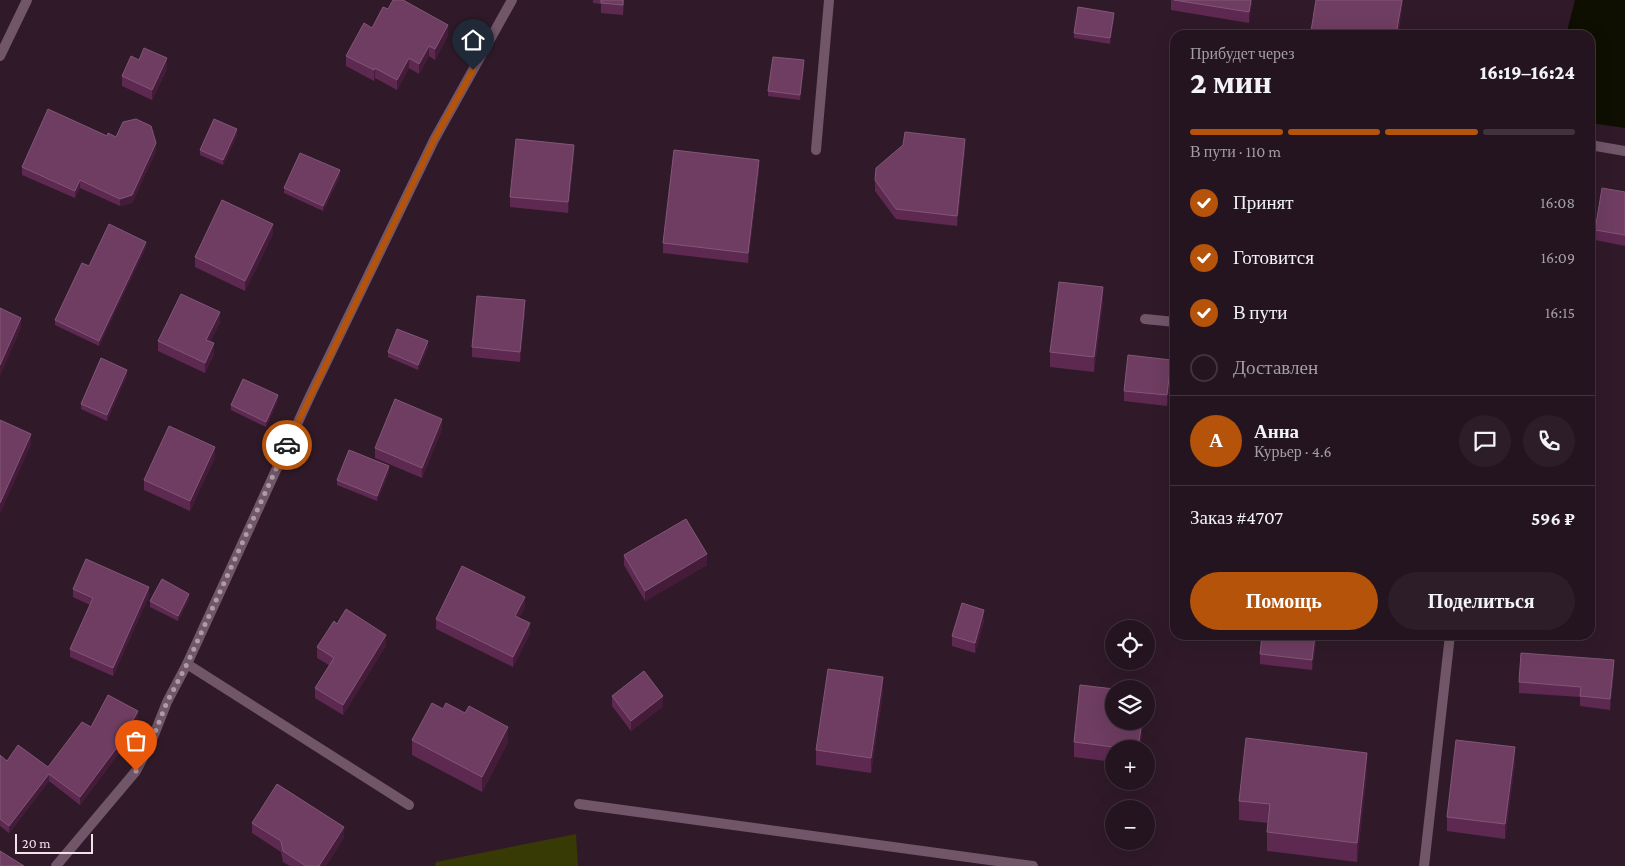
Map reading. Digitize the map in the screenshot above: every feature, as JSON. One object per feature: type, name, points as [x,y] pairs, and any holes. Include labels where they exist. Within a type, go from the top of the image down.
[{"type":"lane","points":[[0,56],[27,0]]},
{"type":"lane","points":[[56,866],[136,771],[310,396],[434,140],[512,0]]},
{"type":"lane","points":[[816,150],[829,0]]},
{"type":"lane","points":[[1595,146],[1625,152]]},
{"type":"lane","points":[[1145,319],[1170,322]]},
{"type":"lane","points":[[1424,866],[1449,640]]},
{"type":"lane","points":[[187,664],[408,805]]},
{"type":"lane","points":[[579,804],[1033,866]]},
{"type":"shaded area","points":[[1575,0],[1625,0],[1625,128],[1595,124],[1595,30],[1567,30]]},
{"type":"shaded area","points":[[576,834],[578,866],[435,866],[436,862]]},
{"type":"building","points":[[393,0],[403,0],[448,25],[435,49],[429,46],[419,64],[409,58],[397,80],[346,56],[364,23],[372,28],[383,7],[388,9]]},
{"type":"building","points":[[601,0],[623,0],[623,5],[601,3]]},
{"type":"building","points":[[1174,0],[1251,0],[1249,12]]},
{"type":"building","points":[[1316,0],[1402,0],[1397,30],[1311,30]]},
{"type":"building","points":[[1078,7],[1114,13],[1110,38],[1074,33]]},
{"type":"building","points":[[144,48],[167,58],[152,90],[122,76],[131,56],[139,60]]},
{"type":"building","points":[[773,57],[804,60],[800,95],[768,91]]},
{"type":"building","points":[[48,109],[107,136],[108,133],[116,137],[123,122],[136,119],[151,126],[156,143],[132,195],[120,199],[80,180],[75,191],[22,167]]},
{"type":"building","points":[[214,119],[237,129],[223,160],[200,150]]},
{"type":"building","points":[[905,132],[965,139],[957,216],[896,209],[875,180],[876,168],[903,145]]},
{"type":"building","points":[[516,139],[574,145],[568,202],[510,197]]},
{"type":"building","points":[[674,150],[759,160],[748,253],[663,243]]},
{"type":"building","points":[[300,153],[340,170],[323,206],[284,188]]},
{"type":"building","points":[[1602,188],[1625,192],[1625,235],[1595,230]]},
{"type":"building","points":[[222,200],[273,224],[245,281],[195,257]]},
{"type":"building","points":[[109,224],[146,242],[99,341],[55,320],[82,263],[89,266]]},
{"type":"building","points":[[1059,282],[1103,287],[1094,357],[1050,352]]},
{"type":"building","points":[[181,294],[220,312],[206,340],[214,343],[205,363],[158,341]]},
{"type":"building","points":[[477,296],[525,300],[520,352],[472,347]]},
{"type":"building","points":[[0,308],[21,318],[0,365]]},
{"type":"building","points":[[397,329],[428,341],[418,365],[388,352]]},
{"type":"building","points":[[1128,355],[1170,360],[1167,395],[1124,391]]},
{"type":"building","points":[[101,358],[127,370],[107,415],[81,404]]},
{"type":"building","points":[[243,379],[278,395],[266,422],[231,405]]},
{"type":"building","points":[[395,399],[442,419],[422,468],[375,448]]},
{"type":"building","points":[[0,420],[31,434],[0,503]]},
{"type":"building","points":[[169,426],[215,447],[190,501],[144,480]]},
{"type":"building","points":[[349,450],[389,466],[377,496],[337,480]]},
{"type":"building","points":[[686,519],[707,554],[645,591],[624,555]]},
{"type":"building","points":[[86,559],[149,587],[113,668],[70,649],[93,598],[73,589]]},
{"type":"building","points":[[462,566],[525,597],[515,616],[530,623],[513,657],[436,619]]},
{"type":"building","points":[[162,579],[189,594],[178,616],[150,601]]},
{"type":"building","points":[[962,603],[984,610],[975,643],[952,636]]},
{"type":"building","points":[[346,609],[386,635],[343,705],[315,688],[334,658],[317,647],[334,621],[337,624]]},
{"type":"building","points":[[1261,640],[1314,640],[1312,660],[1260,654]]},
{"type":"building","points":[[1521,653],[1614,660],[1610,699],[1580,696],[1581,687],[1519,682]]},
{"type":"building","points":[[828,669],[883,677],[871,758],[816,750]]},
{"type":"building","points":[[644,671],[663,696],[631,721],[612,696]]},
{"type":"building","points":[[1080,685],[1105,688],[1105,730],[1141,730],[1139,740],[1105,740],[1105,746],[1074,742]]},
{"type":"building","points":[[108,695],[138,711],[121,742],[80,797],[49,774],[9,826],[0,819],[0,755],[7,761],[18,745],[48,767],[82,722],[91,727]]},
{"type":"building","points":[[432,703],[443,709],[446,703],[465,713],[469,706],[508,727],[482,777],[412,740]]},
{"type":"building","points":[[1246,738],[1367,753],[1357,843],[1267,832],[1270,804],[1239,801]]},
{"type":"building","points":[[1456,740],[1515,747],[1505,824],[1447,817]]},
{"type":"building","points":[[277,784],[344,827],[319,866],[306,866],[283,851],[281,841],[252,823]]},
{"type":"building","points":[[0,851],[24,866],[0,866]]},
{"type":"way so far","points":[[136,771],[287,445]]},
{"type":"route","points":[[287,445],[434,140],[473,70]]}]
